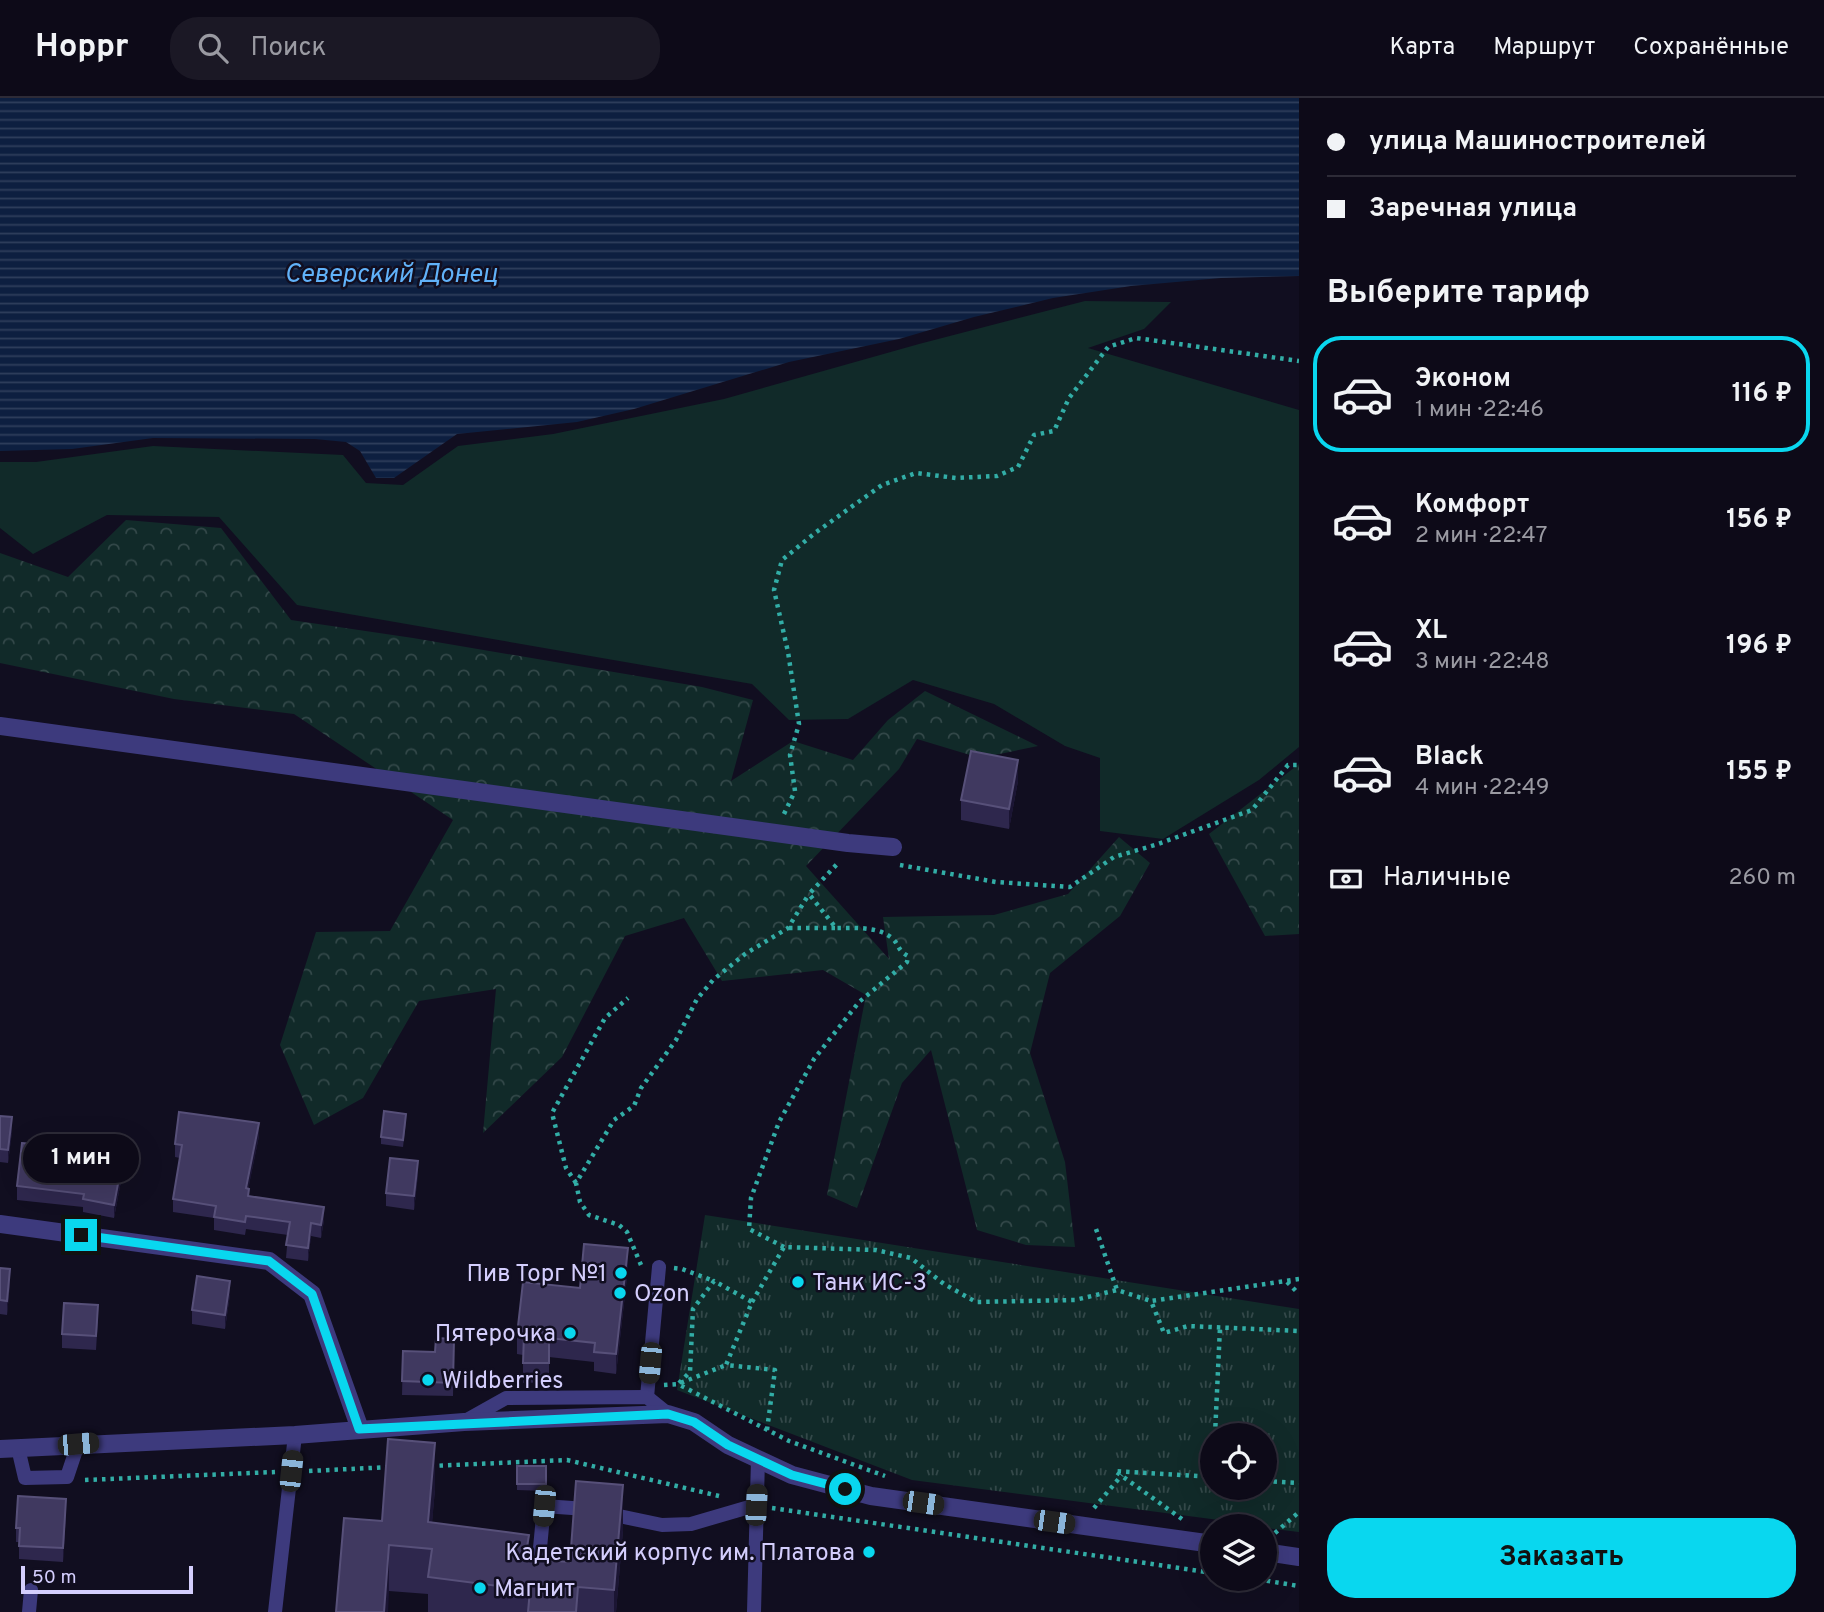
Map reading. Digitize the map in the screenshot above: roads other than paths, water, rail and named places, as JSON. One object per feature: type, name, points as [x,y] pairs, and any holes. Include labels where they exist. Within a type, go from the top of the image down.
[{"type":"street","points":[[0,726],[848,843],[893,855]]},
{"type":"street","points":[[0,1224],[269,1261],[312,1294],[359,1429]]},
{"type":"street","points":[[9,1448],[295,1435],[464,1422],[668,1414],[694,1422],[728,1445],[792,1475],[871,1496],[1200,1542]]},
{"type":"street","points":[[1277,1549],[1299,1557]]},
{"type":"lane","points":[[647,1397],[659,1267]]},
{"type":"lane","points":[[464,1422],[506,1398],[647,1397],[668,1414]]},
{"type":"lane","points":[[275,1612],[295,1435]]},
{"type":"lane","points":[[9,1448],[25,1478],[67,1477],[78,1444]]},
{"type":"lane","points":[[754,1612],[758,1459]]},
{"type":"lane","points":[[538,1569],[544,1506],[586,1509],[662,1525],[691,1524],[756,1505]]},
{"type":"lane","points":[[29,1612],[31,1590]]},
{"type":"water","name":"Северский Донец","points":[[0,98],[1299,98],[1299,276],[1221,278],[1131,286],[1053,298],[899,339],[789,362],[634,409],[577,422],[457,434],[394,478],[376,478],[360,451],[346,442],[315,439],[153,438],[72,449],[0,451]]},
{"type":"place","name":"Пив Торг №1","points":[[621,1273]]},
{"type":"place","name":"Танк ИС-3","points":[[798,1282]]},
{"type":"place","name":"Ozon","points":[[620,1293]]},
{"type":"place","name":"Пятерочка","points":[[570,1333]]},
{"type":"place","name":"Wildberries","points":[[428,1380]]},
{"type":"place","name":"Кадетский корпус им. Платова","points":[[869,1552]]},
{"type":"place","name":"Магнит","points":[[480,1588]]}]
